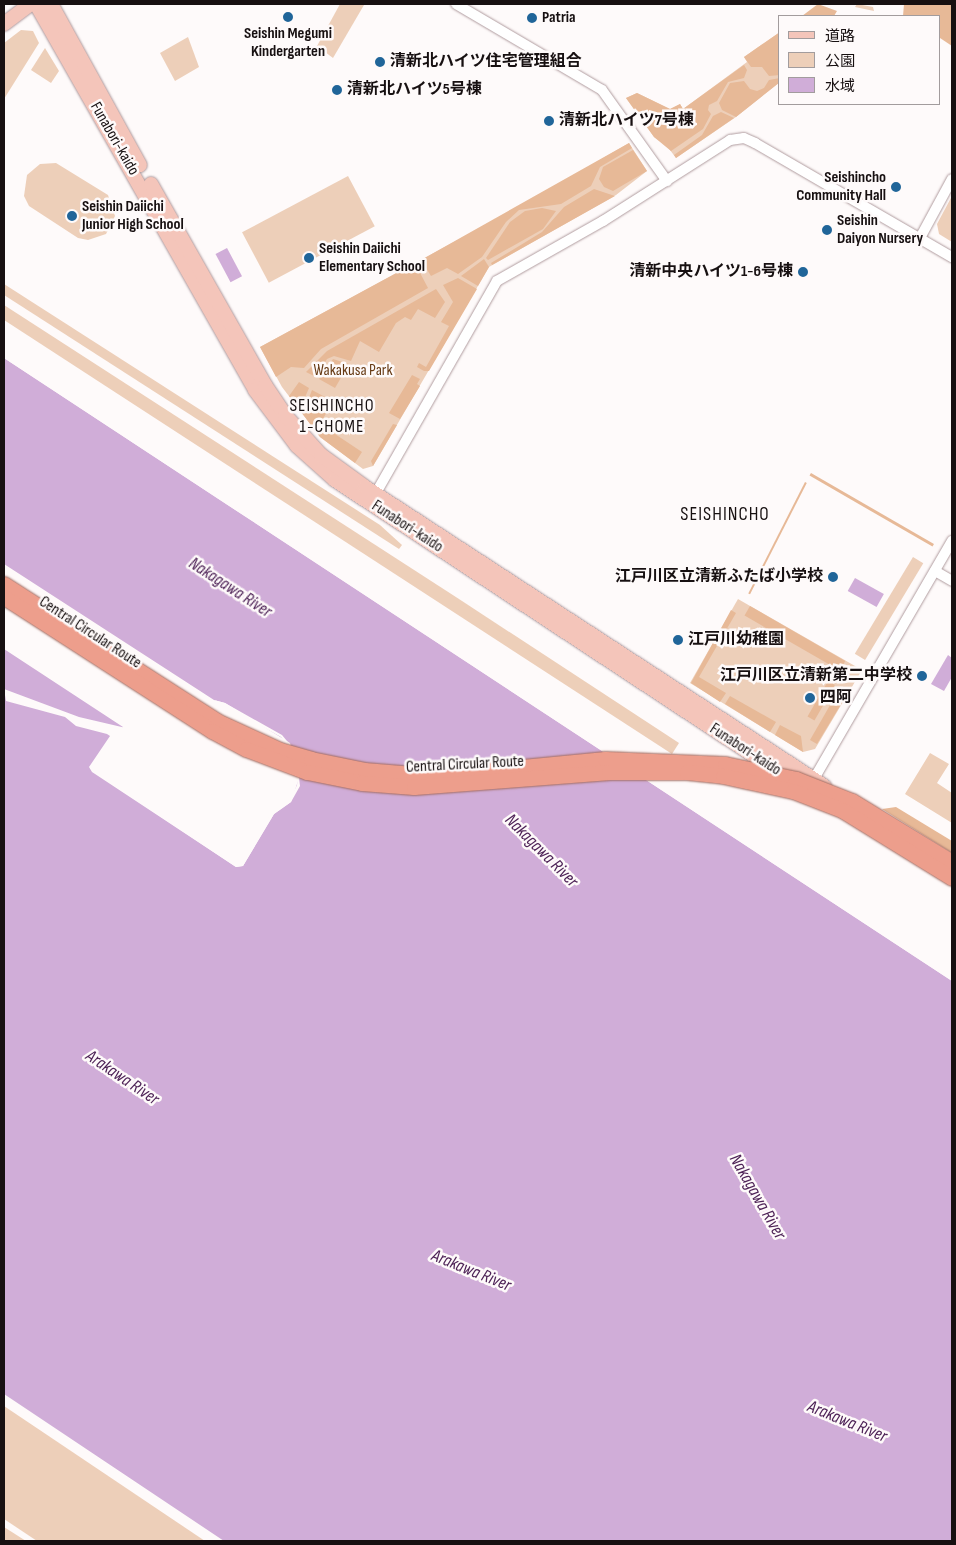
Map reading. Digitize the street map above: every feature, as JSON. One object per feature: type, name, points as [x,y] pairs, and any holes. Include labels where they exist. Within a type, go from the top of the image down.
[{"type":"highway","name":"Central Circular Route","points":[[4,584],[217,721],[280,750],[311,759],[364,770],[413,774],[481,771],[606,759],[725,764],[796,779],[852,801],[952,862]]},
{"type":"highway","name":"Central Circular Route","points":[[4,597],[212,731],[260,756],[307,772],[362,783],[414,787],[609,772],[687,772],[723,776],[793,791],[842,810],[952,878]]},
{"type":"main road","points":[[4,24],[31,4]]},
{"type":"main road","name":"Funabori-kaido","points":[[36,4],[276,422],[314,463],[373,498],[810,785],[952,883]]},
{"type":"main road","name":"Funabori-kaido","points":[[51,4],[285,415],[321,455],[373,498]]},
{"type":"main road","name":"Funabori-kaido","points":[[810,785],[952,869]]},
{"type":"street","points":[[456,4],[602,90],[667,181]]},
{"type":"street","points":[[373,498],[497,282],[667,181],[723,143],[744,138],[952,256]]},
{"type":"street","points":[[920,238],[952,179]]},
{"type":"street","points":[[810,785],[952,541]]},
{"type":"street","points":[[935,571],[952,582]]},
{"type":"green space","points":[[340,4],[364,5],[333,58],[317,46]]},
{"type":"green space","points":[[857,4],[873,7],[874,11],[855,7]]},
{"type":"green space","points":[[21,30],[33,31],[39,43],[4,99],[4,43]]},
{"type":"green space","points":[[778,33],[778,84],[736,117],[676,158],[667,146],[654,137],[626,98],[637,93],[670,109],[680,104],[683,109],[747,62],[744,57]]},
{"type":"green space","points":[[188,37],[199,67],[175,81],[160,53]]},
{"type":"green space","points":[[45,48],[59,71],[51,83],[31,70]]},
{"type":"green space","name":"Wakakusa Park","points":[[629,143],[647,171],[616,195],[489,267],[373,466],[363,469],[320,437],[282,387],[260,347],[528,202]]},
{"type":"green space","points":[[56,163],[108,195],[115,216],[106,234],[88,240],[78,238],[29,206],[24,196],[27,175],[40,164]]},
{"type":"green space","points":[[348,176],[375,226],[269,283],[242,232]]},
{"type":"green space","points":[[952,196],[952,242],[939,234],[937,224]]},
{"type":"green space","points":[[4,284],[380,525],[402,545],[399,549],[4,295]]},
{"type":"green space","points":[[4,305],[679,743],[672,754],[4,320]]},
{"type":"green space","points":[[913,557],[923,563],[865,660],[855,654]]},
{"type":"green space","points":[[738,599],[862,670],[815,749],[803,752],[690,683]]},
{"type":"green space","points":[[930,753],[949,764],[937,783],[952,793],[952,823],[905,794]]},
{"type":"green space","points":[[4,1406],[205,1541],[37,1541],[4,1519]]},
{"type":"green space","points":[[4,1527],[26,1541],[4,1541]]},
{"type":"shaded area","points":[[818,4],[837,11],[835,15],[803,15]]},
{"type":"shaded area","points":[[904,4],[952,4],[952,46],[941,39],[941,15],[903,15]]},
{"type":"shaded area","points":[[778,33],[778,75],[769,76],[762,67],[751,67],[744,57]]},
{"type":"shaded area","points":[[744,65],[747,70],[744,78],[728,82],[717,101],[709,105],[708,110],[711,114],[703,129],[671,151],[654,137],[626,98],[637,93],[670,109],[680,104],[683,109]]},
{"type":"shaded area","points":[[778,78],[778,84],[736,117],[722,110],[719,103],[730,83],[744,81],[750,89],[757,91],[764,88],[769,80]]},
{"type":"shaded area","points":[[721,112],[734,118],[676,158],[674,155],[702,135],[713,116]]},
{"type":"shaded area","points":[[629,143],[632,148],[600,167],[591,186],[561,204],[519,210],[506,222],[482,257],[458,274],[447,268],[431,276],[421,260]]},
{"type":"shaded area","points":[[633,150],[647,171],[613,191],[604,187],[599,179],[603,167]]},
{"type":"shaded area","points":[[594,189],[615,196],[492,265],[491,263],[542,232],[564,207]]},
{"type":"shaded area","points":[[542,208],[556,211],[543,229],[488,260],[486,258],[510,222],[525,211]]},
{"type":"shaded area","points":[[484,259],[489,267],[478,286],[461,276]]},
{"type":"shaded area","points":[[411,265],[415,271],[418,269],[428,288],[321,349],[304,368],[291,367],[276,377],[260,347]]},
{"type":"shaded area","points":[[458,278],[477,289],[429,371],[424,371],[417,367],[419,363],[426,367],[449,326],[441,322],[453,302],[443,285]]},
{"type":"shaded area","points":[[436,289],[445,302],[435,318],[418,309],[411,320],[405,317],[396,323],[379,352],[360,341],[351,361],[334,356],[327,359],[316,377],[306,372],[327,351]]},
{"type":"shaded area","points":[[333,359],[349,364],[335,388],[319,379]]},
{"type":"shaded area","points":[[412,375],[420,379],[417,384],[420,386],[400,419],[389,413]]},
{"type":"shaded area","points":[[299,382],[309,388],[303,402],[311,413],[318,413],[329,401],[332,403],[320,424],[362,452],[355,463],[320,437],[289,396]]},
{"type":"shaded area","points":[[312,390],[327,398],[317,410],[311,409],[307,403]]},
{"type":"shaded area","points":[[393,424],[397,425],[373,466],[371,461]]},
{"type":"shaded area","points":[[811,473],[934,544],[932,547],[810,476]]},
{"type":"shaded area","points":[[805,482],[807,483],[750,594],[748,593]]},
{"type":"shaded area","points":[[750,606],[845,661],[840,671],[744,616]]},
{"type":"shaded area","points":[[731,610],[736,613],[699,677],[726,693],[720,702],[691,683]]},
{"type":"shaded area","points":[[828,681],[835,685],[814,721],[808,717]]},
{"type":"shaded area","points":[[841,686],[849,691],[817,744],[810,740]]},
{"type":"shaded area","points":[[730,696],[776,722],[770,732],[725,704]]},
{"type":"shaded area","points":[[780,725],[801,736],[803,752],[775,735]]},
{"type":"shaded area","points":[[896,807],[952,841],[952,853],[882,809]]},
{"type":"water","points":[[227,248],[242,276],[231,282],[216,254]]},
{"type":"water","points":[[4,358],[952,981],[952,1541],[224,1541],[4,1394],[4,649],[123,727],[92,771],[236,867],[243,866],[274,814],[291,802],[300,775],[290,743],[225,703],[214,700],[4,564]]},
{"type":"water","points":[[855,578],[884,594],[877,607],[848,591]]},
{"type":"water","points":[[948,655],[952,658],[952,677],[944,691],[931,684]]},
{"type":"pier","points":[[4,356],[952,978],[952,981],[4,358]]},
{"type":"pier","points":[[4,689],[79,717],[126,728],[95,771],[236,865],[242,864],[272,812],[289,801],[297,785],[298,775],[293,753],[281,737],[214,700],[225,703],[282,735],[296,752],[300,786],[291,802],[274,814],[243,866],[236,867],[92,772],[89,767],[110,736],[76,726],[65,717],[6,701]]},
{"type":"place","name":"Seishin Megumi Kindergarten","points":[[288,17]]},
{"type":"place","name":"Patria","points":[[532,18]]},
{"type":"place","name":"清新北ハイツ住宅管理組合","points":[[380,62]]},
{"type":"place","name":"清新北ハイツ5号棟","points":[[337,90]]},
{"type":"place","name":"清新北ハイツ7号棟","points":[[549,121]]},
{"type":"place","name":"Seishincho Community Hall","points":[[896,187]]},
{"type":"place","name":"Seishin Daiichi Junior High School","points":[[72,216]]},
{"type":"place","name":"Seishin Daiyon Nursery","points":[[827,230]]},
{"type":"place","name":"Seishin Daiichi Elementary School","points":[[309,258]]},
{"type":"place","name":"清新中央ハイツ1-6号棟","points":[[803,272]]},
{"type":"place","name":"江戸川区立清新ふたば小学校","points":[[833,577]]},
{"type":"place","name":"江戸川幼稚園","points":[[678,640]]},
{"type":"place","name":"江戸川区立清新第二中学校","points":[[922,676]]},
{"type":"place","name":"四阿","points":[[810,698]]},
{"type":"district","name":"SEISHINCHO 1-CHOME","points":[[332,417]]},
{"type":"district","name":"SEISHINCHO","points":[[725,515]]},
{"type":"water label","name":"Nakagawa River","points":[[230,588]]},
{"type":"water label","name":"Nakagawa River","points":[[541,851]]},
{"type":"water label","name":"Arakawa River","points":[[122,1078]]},
{"type":"water label","name":"Nakagawa River","points":[[757,1197]]},
{"type":"water label","name":"Arakawa River","points":[[471,1271]]},
{"type":"water label","name":"Arakawa River","points":[[847,1422]]}]
